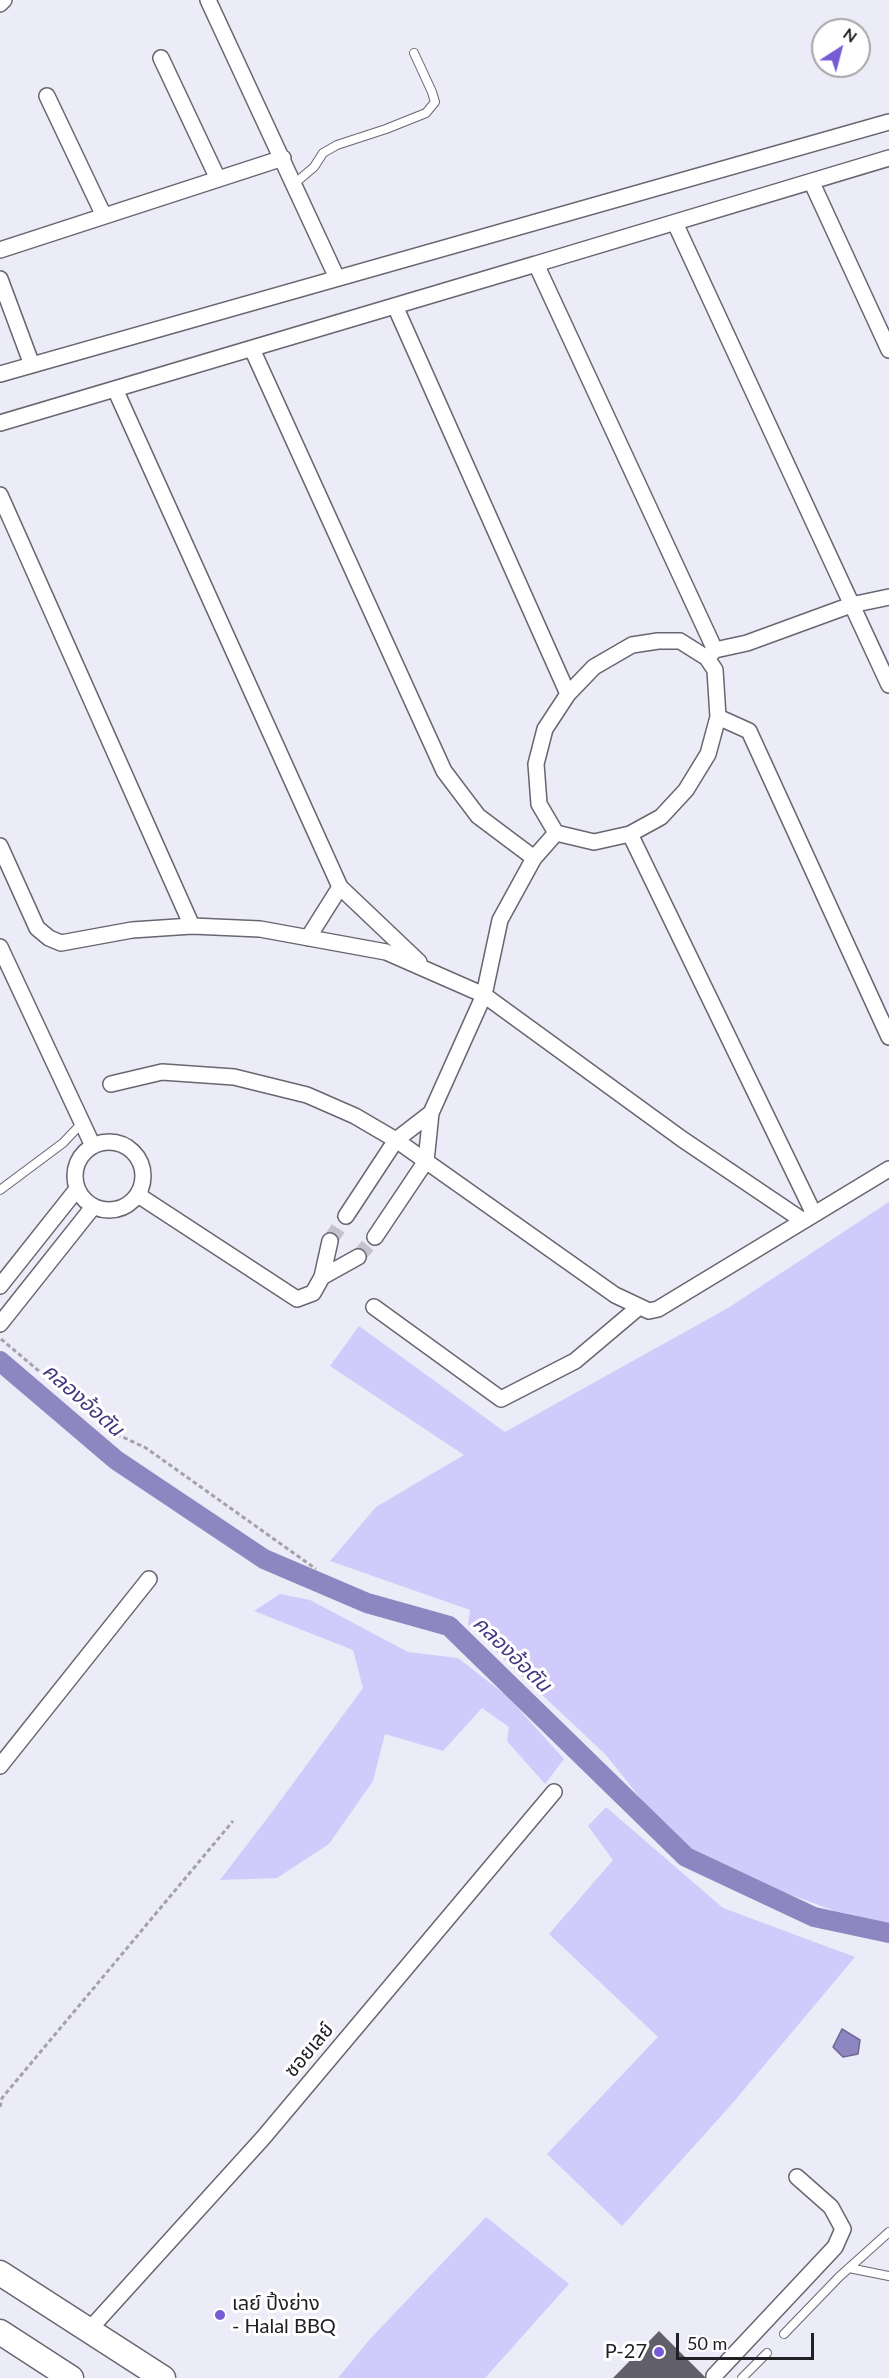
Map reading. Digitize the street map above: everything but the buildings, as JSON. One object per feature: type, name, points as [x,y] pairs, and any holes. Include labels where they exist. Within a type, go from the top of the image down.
[{"type":"main road","points":[[0,2273],[163,2378]]},
{"type":"main road","points":[[2,2338],[71,2378]]},
{"type":"street","points":[[0,4],[4,0]]},
{"type":"street","points":[[208,0],[337,278]]},
{"type":"street","points":[[161,58],[218,179]]},
{"type":"street","points":[[47,96],[104,216]]},
{"type":"street","points":[[0,373],[889,122]]},
{"type":"street","points":[[0,250],[283,158]]},
{"type":"street","points":[[0,423],[812,183],[889,158]]},
{"type":"street","points":[[812,183],[889,350]]},
{"type":"street","points":[[675,223],[889,685]]},
{"type":"street","points":[[536,264],[711,654],[715,670],[718,717],[708,754],[686,790],[661,818],[630,834],[594,842],[555,833],[539,804],[536,764],[545,729],[568,694],[594,668],[632,645],[658,641],[680,641],[711,654],[851,605],[889,597]]},
{"type":"street","points":[[0,279],[32,365]]},
{"type":"street","points":[[395,306],[568,694]]},
{"type":"street","points":[[252,349],[444,771],[478,816],[534,858]]},
{"type":"street","points":[[115,389],[340,886],[428,970]]},
{"type":"street","points":[[0,495],[192,926]]},
{"type":"street","points":[[718,717],[748,731],[889,1038]]},
{"type":"street","points":[[375,1236],[426,1161],[431,1113],[484,995],[500,920],[534,858],[555,833]]},
{"type":"street","points":[[630,834],[808,1217]]},
{"type":"street","points":[[0,846],[37,928],[49,938],[61,943],[132,930],[192,926],[260,929],[386,952],[484,995],[682,1139],[808,1217]]},
{"type":"street","points":[[308,938],[340,886]]},
{"type":"street","points":[[0,947],[93,1146]]},
{"type":"street","points":[[111,1084],[162,1072],[234,1077],[307,1095],[355,1116],[396,1140],[615,1294],[649,1311],[658,1309],[889,1169]]},
{"type":"street","points":[[346,1216],[396,1140],[431,1113]]},
{"type":"street","points":[[107,1142],[122,1144],[134,1153],[142,1166],[144,1181],[138,1195],[123,1208],[113,1210],[93,1207],[77,1189],[75,1176],[77,1164],[83,1154],[93,1146],[107,1142]]},
{"type":"street","points":[[0,1286],[77,1189]]},
{"type":"street","points":[[138,1195],[297,1299],[313,1293],[322,1277],[330,1241]]},
{"type":"street","points":[[0,1324],[93,1207]]},
{"type":"street","points":[[322,1277],[358,1257]]},
{"type":"street","points":[[374,1307],[501,1399],[575,1361],[639,1307]]},
{"type":"street","points":[[0,1766],[149,1579]]},
{"type":"street","name":"ซอยเลย์","points":[[89,2330],[263,2138],[554,1792]]},
{"type":"street","points":[[713,2377],[835,2247],[843,2229],[831,2207],[797,2177]]},
{"type":"lane","points":[[294,184],[314,167],[323,153],[338,145],[426,113],[435,102],[414,53]]},
{"type":"lane","points":[[0,1190],[63,1143],[82,1123]]},
{"type":"lane","points":[[784,2334],[849,2268],[889,2232]]},
{"type":"lane","points":[[849,2268],[889,2276]]},
{"type":"lane","points":[[742,2378],[767,2352]]},
{"type":"path","points":[[0,1338],[110,1431],[146,1448],[316,1569]]},
{"type":"path","points":[[0,2107],[2,2098],[233,1821]]},
{"type":"shaded area","points":[[889,1202],[889,1923],[835,1911],[756,1882],[683,1846],[652,1813],[606,1755],[468,1625],[470,1610],[330,1561],[376,1507],[464,1455],[330,1366],[359,1326],[505,1432],[728,1308]]},
{"type":"shaded area","points":[[280,1594],[310,1600],[408,1652],[458,1658],[507,1696],[564,1759],[545,1784],[507,1741],[509,1727],[482,1708],[443,1751],[385,1734],[373,1781],[329,1844],[277,1878],[220,1880],[363,1688],[353,1650],[254,1611]]},
{"type":"shaded area","points":[[606,1807],[723,1908],[855,1957],[731,2105],[622,2226],[547,2154],[658,2037],[549,1934],[613,1860],[588,1826]]},
{"type":"shaded area","points":[[842,2029],[860,2040],[858,2054],[843,2057],[833,2047]]},
{"type":"shaded area","points":[[486,2217],[569,2284],[485,2378],[338,2378],[370,2339]]},
{"type":"waterway","name":"คลองอ้อตัน","points":[[0,1361],[116,1460],[264,1559],[367,1603],[449,1626],[686,1857],[814,1917],[889,1933]]},
{"type":"tunnel","points":[[330,1241],[346,1216]]},
{"type":"tunnel","points":[[358,1257],[375,1237]]},
{"type":"place","name":"เลย์ ปิ้งย่าง - Halal BBQ","points":[[220,2315]]},
{"type":"place","name":"P-27","points":[[659,2352]]}]
